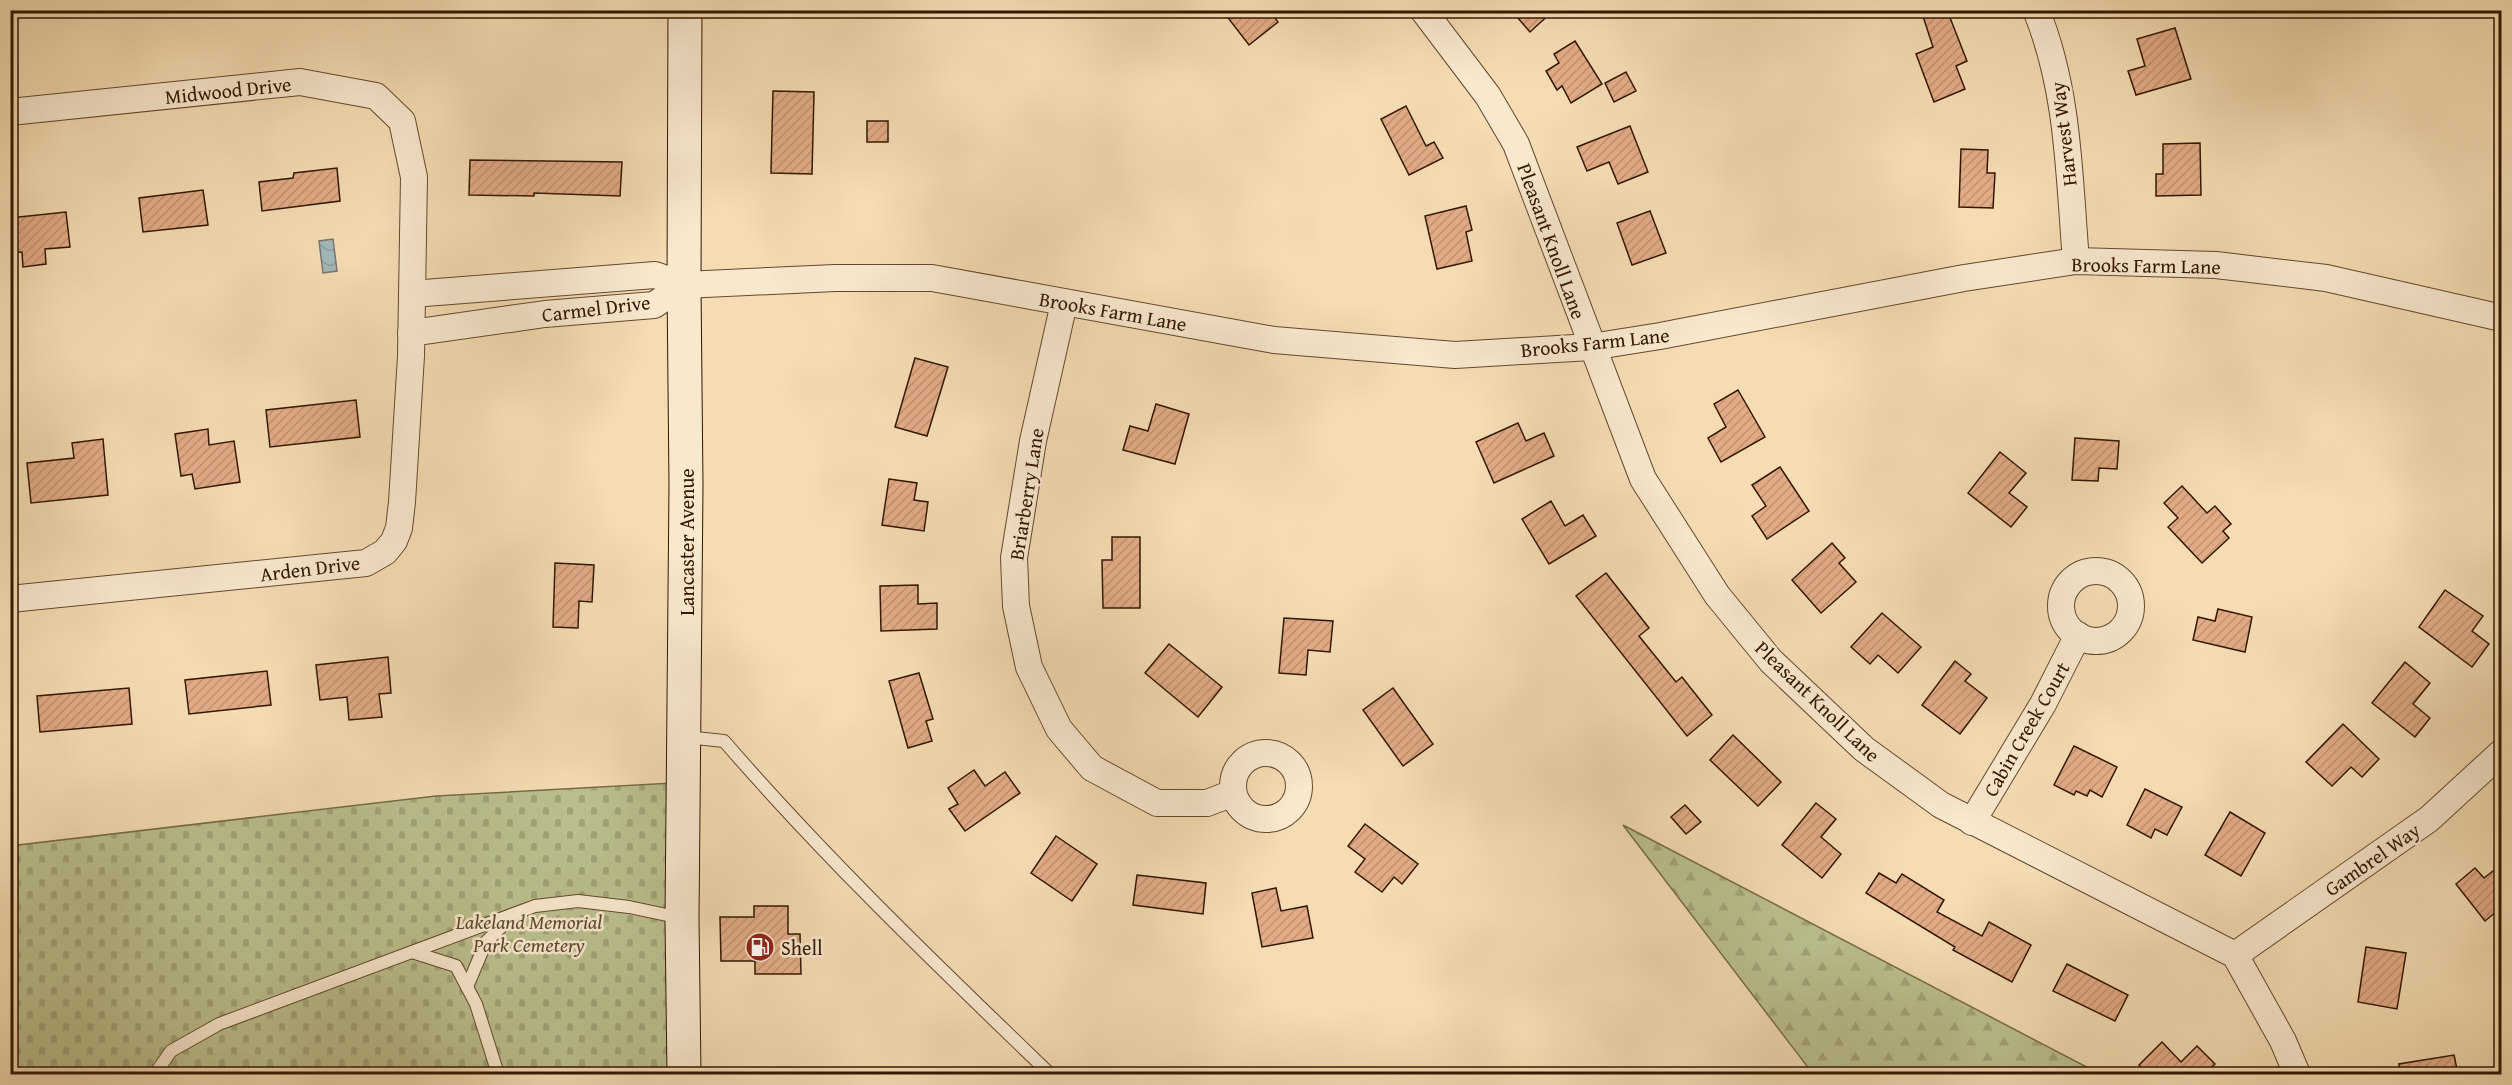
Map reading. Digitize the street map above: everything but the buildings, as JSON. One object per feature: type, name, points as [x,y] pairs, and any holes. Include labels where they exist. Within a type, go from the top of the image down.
[{"type":"main road","name":"Lancaster Avenue","points":[[684,1074],[682,919],[686,486],[685,10]]},
{"type":"street","name":"Pleasant Knoll Lane","points":[[1423,10],[1488,96],[1516,144],[1591,347],[1643,479],[1717,594],[1770,661],[1864,749],[1941,805],[2235,955]]},
{"type":"street","name":"Harvest Way","points":[[2036,10],[2049,42],[2063,104],[2076,261]]},
{"type":"street","name":"Midwood Drive","points":[[10,112],[300,82],[376,96],[402,121],[414,177],[411,333]]},
{"type":"street","name":"Brooks Farm Lane","points":[[684,285],[835,278],[932,278],[1274,340],[1455,355],[1591,347],[1779,315],[1964,278],[2076,261],[2216,265],[2326,278],[2502,318]]},
{"type":"street","name":"Carmel Drive","points":[[412,294],[655,275],[684,285]]},
{"type":"street","name":"Carmel Drive","points":[[411,333],[545,314],[654,305],[684,285]]},
{"type":"street","name":"Briarberry Lane","points":[[1064,303],[1033,441],[1014,558],[1016,606],[1029,668],[1059,729],[1092,768],[1156,803],[1207,803],[1233,793]]},
{"type":"street","name":"Arden Drive","points":[[10,599],[366,564],[385,552],[396,535],[401,511],[411,333]]},
{"type":"street","name":"Cabin Creek Court","points":[[1972,822],[2043,704],[2078,635]]},
{"type":"street","name":"Gambrel Way","points":[[2235,955],[2429,819],[2502,752]]},
{"type":"street","points":[[2235,955],[2283,1041],[2297,1074]]},
{"type":"lane","points":[[685,737],[724,741],[785,812],[884,914],[1050,1074]]},
{"type":"lane","points":[[155,1074],[171,1051],[219,1024],[534,906],[578,901],[629,907],[682,919]]},
{"type":"lane","points":[[468,987],[486,942],[513,914]]},
{"type":"lane","points":[[412,952],[456,966],[476,1004],[498,1074]]},
{"type":"green space","name":"Lakeland Memorial Park Cemetery","points":[[673,783],[672,1074],[11,1074],[10,846],[436,796]]},
{"type":"green space","points":[[1623,825],[2100,1074],[1813,1074]]},
{"type":"water","points":[[333,239],[337,271],[323,273],[319,241]]},
{"type":"place","name":"Shell","points":[[760,947]]}]
